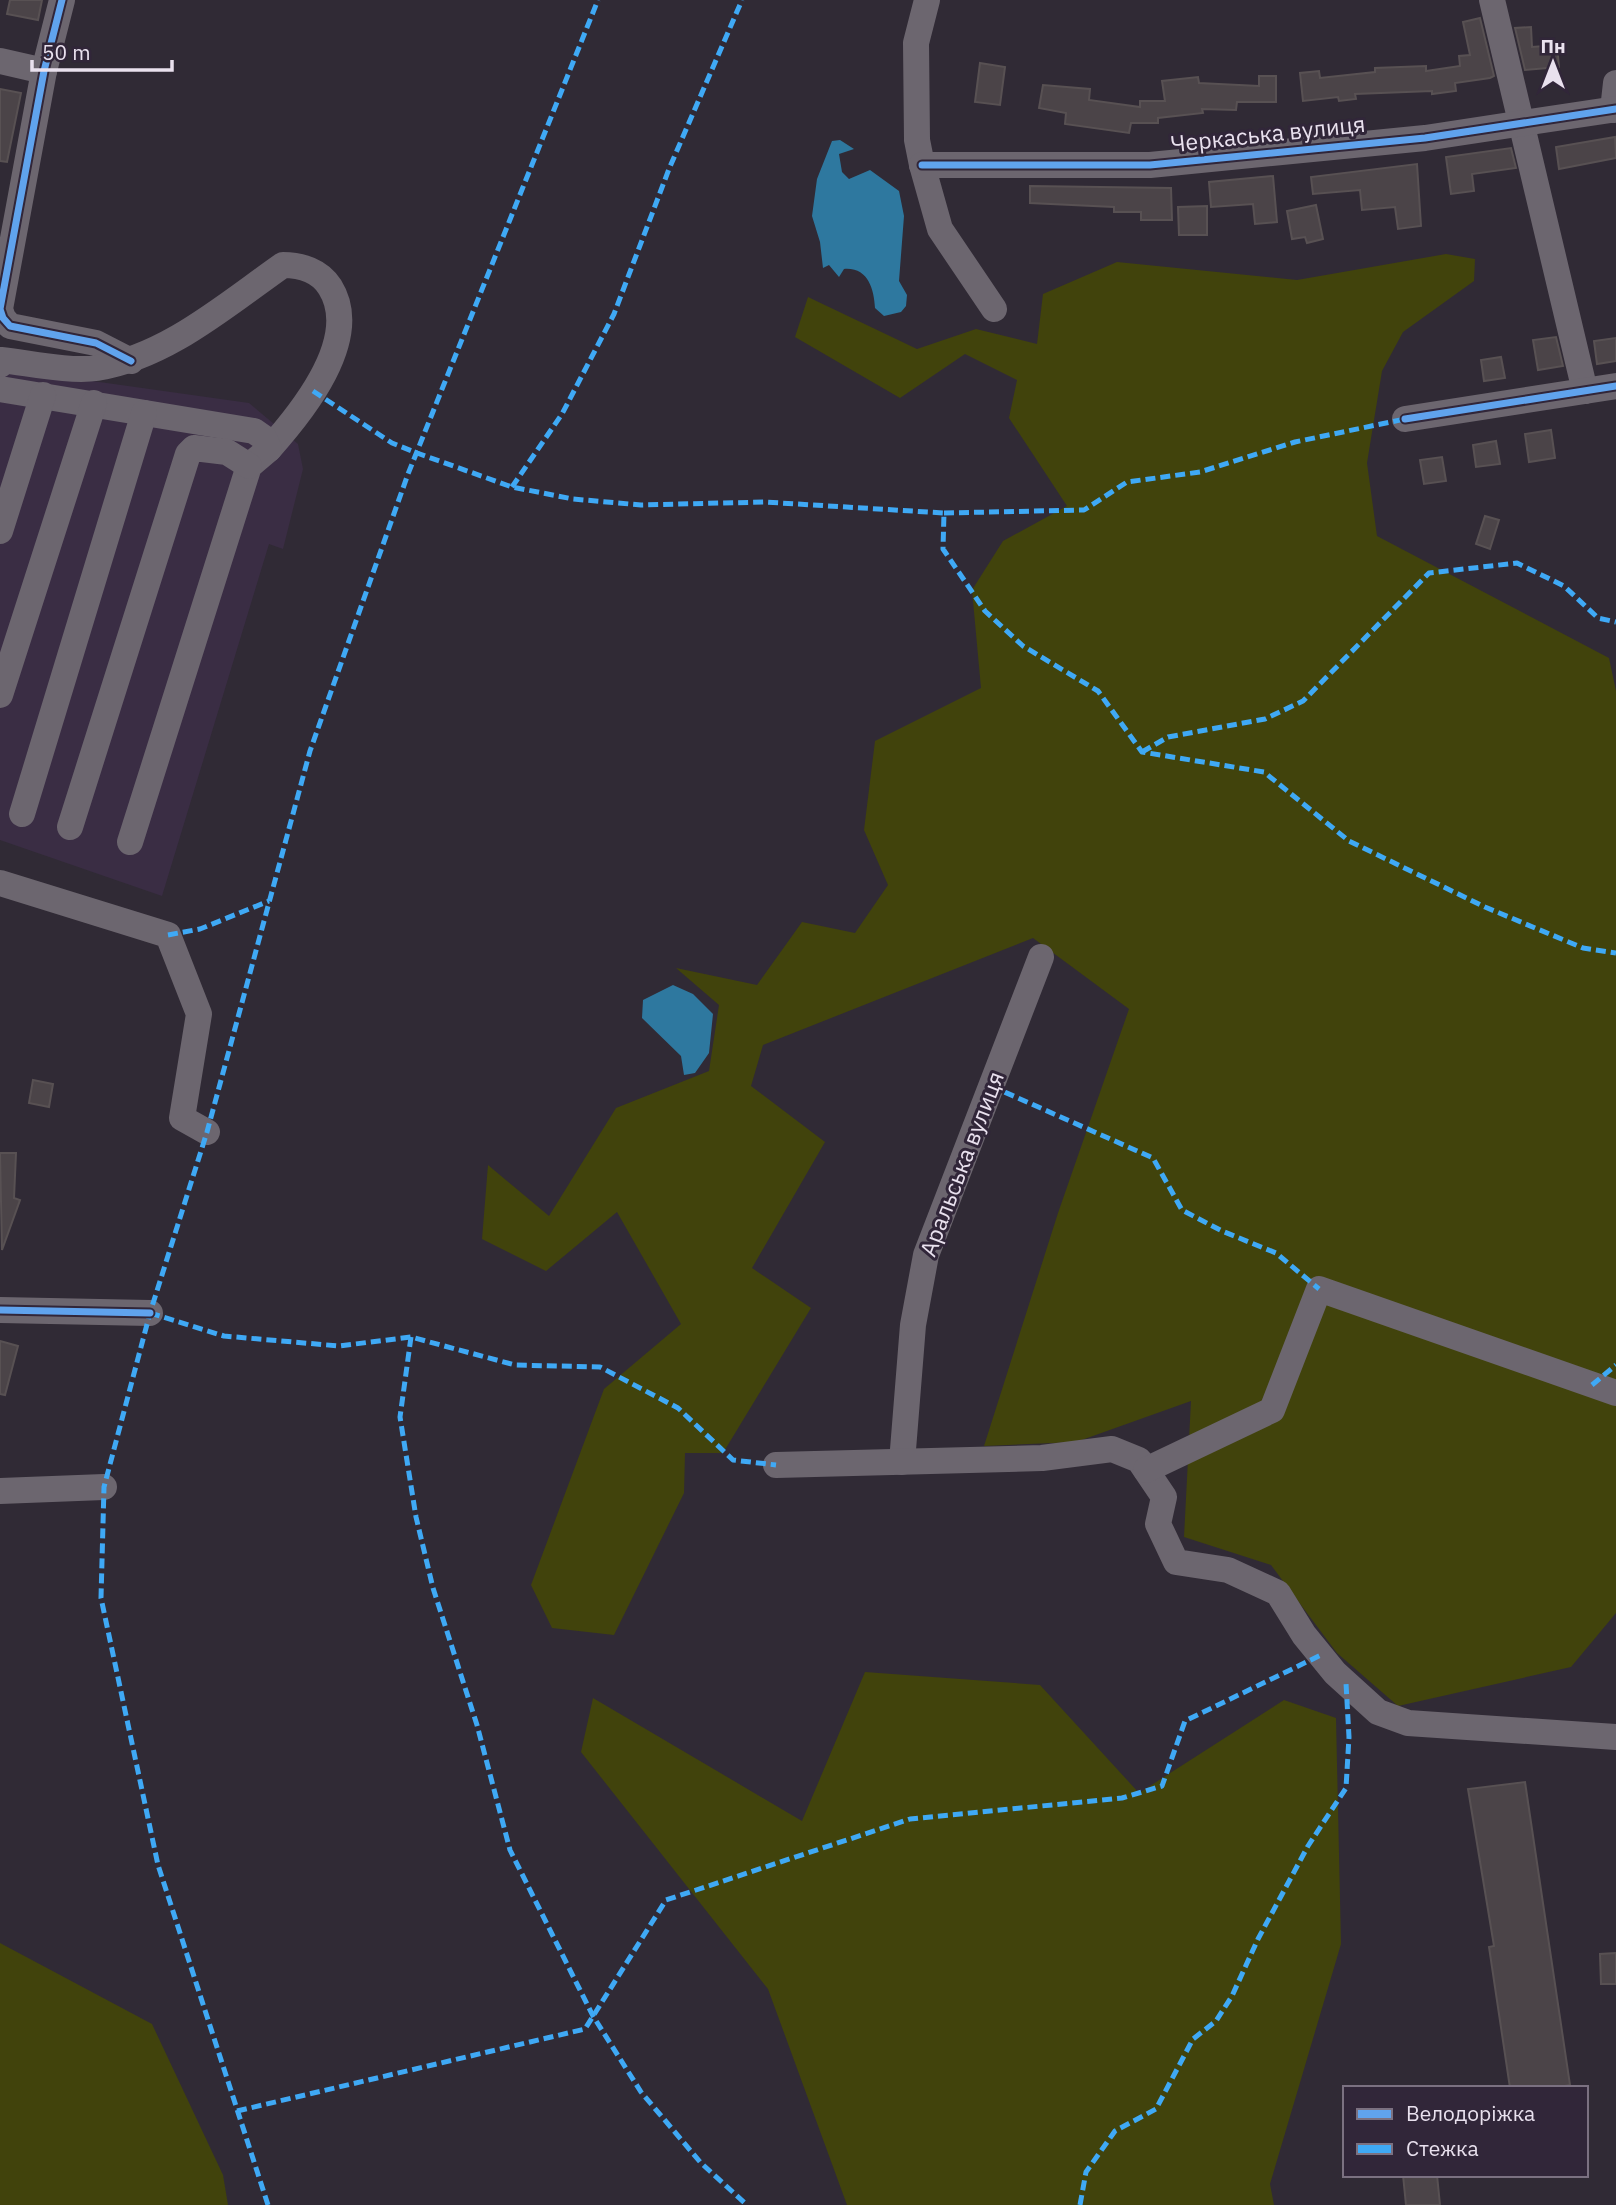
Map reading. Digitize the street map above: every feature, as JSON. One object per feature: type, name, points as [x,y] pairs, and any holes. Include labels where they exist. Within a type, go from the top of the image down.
[{"type":"street","points":[[62,0],[44,71],[0,309],[10,327],[96,343],[131,361]]},
{"type":"street","points":[[927,0],[916,43],[917,140],[922,166],[940,229],[994,309]]},
{"type":"street","points":[[1492,0],[1585,391]]},
{"type":"street","points":[[0,61],[44,71]]},
{"type":"street","name":"Черкаська вулиця","points":[[922,166],[1150,165],[1425,138],[1614,110],[1616,83]]},
{"type":"street","points":[[0,365],[1,360],[94,369],[131,361],[181,335],[283,265],[296,265],[318,274],[340,303],[341,331],[306,407],[269,449],[249,466],[130,842]]},
{"type":"street","points":[[1405,419],[1616,386]]},
{"type":"street","points":[[0,389],[254,431],[264,438],[269,449]]},
{"type":"street","points":[[0,531],[43,395]]},
{"type":"street","points":[[0,695],[94,403]]},
{"type":"street","points":[[22,814],[144,413]]},
{"type":"street","points":[[70,827],[188,454],[194,448],[228,452],[249,466]]},
{"type":"street","points":[[0,883],[168,935],[199,1014],[182,1118],[206,1132]]},
{"type":"street","name":"Аральська вулиця","points":[[902,1461],[914,1325],[926,1255],[1041,957]]},
{"type":"street","points":[[1146,1471],[1272,1410],[1319,1289],[1616,1393]]},
{"type":"street","points":[[0,1310],[150,1313]]},
{"type":"street","points":[[776,1465],[1042,1458],[1112,1449],[1139,1460],[1164,1497],[1158,1524],[1176,1562],[1228,1570],[1278,1593],[1304,1635],[1335,1673],[1378,1712],[1408,1723],[1616,1737]]},
{"type":"street","points":[[0,1491],[104,1487]]},
{"type":"shaded area","points":[[1446,254],[1475,259],[1474,281],[1403,332],[1382,371],[1367,463],[1377,536],[1609,658],[1616,691],[1616,1613],[1571,1667],[1398,1706],[1337,1653],[1271,1565],[1184,1537],[1191,1401],[1076,1442],[984,1446],[1058,1213],[1129,1009],[1033,938],[763,1045],[751,1086],[825,1142],[752,1268],[811,1308],[723,1453],[685,1453],[684,1493],[614,1635],[552,1628],[531,1585],[604,1389],[681,1324],[617,1212],[546,1271],[482,1239],[488,1165],[549,1216],[616,1108],[709,1071],[719,1005],[676,968],[757,985],[802,922],[855,933],[888,885],[864,830],[875,741],[981,688],[972,590],[1003,541],[1067,506],[1009,418],[1017,380],[965,354],[900,398],[795,337],[808,297],[917,349],[976,329],[1037,344],[1043,294],[1117,262],[1297,280]]},
{"type":"shaded area","points":[[0,368],[249,403],[298,444],[303,469],[283,549],[269,544],[162,896],[0,840]]},
{"type":"shaded area","points":[[865,1672],[1040,1685],[1139,1793],[1284,1700],[1336,1718],[1341,1944],[1270,2184],[1274,2205],[847,2205],[768,1989],[581,1752],[593,1698],[802,1821]]},
{"type":"shaded area","points":[[0,1943],[152,2024],[223,2175],[228,2205],[0,2205]]},
{"type":"water","points":[[840,140],[854,149],[839,154],[842,172],[849,179],[870,170],[899,191],[904,216],[899,281],[907,295],[906,306],[901,312],[884,316],[875,308],[871,287],[859,272],[844,269],[839,277],[829,265],[823,268],[820,242],[812,216],[817,179],[832,141]]},
{"type":"water","points":[[673,985],[693,994],[713,1014],[709,1053],[695,1073],[684,1075],[681,1056],[642,1018],[643,1000]]},
{"type":"building","points":[[10,0],[42,0],[38,20],[7,14]]},
{"type":"building","points":[[1480,18],[1494,76],[1490,78],[1455,83],[1456,91],[1432,94],[1432,91],[1355,94],[1356,99],[1339,101],[1338,97],[1303,101],[1300,73],[1319,71],[1320,78],[1375,72],[1375,68],[1426,66],[1426,71],[1460,66],[1459,56],[1470,55],[1463,22]]},
{"type":"building","points":[[1531,27],[1532,47],[1557,45],[1559,67],[1525,70],[1515,28]]},
{"type":"building","points":[[980,63],[1005,67],[1000,105],[975,102]]},
{"type":"building","points":[[1259,76],[1276,76],[1276,102],[1237,102],[1236,110],[1202,109],[1203,113],[1158,118],[1158,123],[1131,123],[1129,133],[1065,124],[1066,113],[1039,108],[1043,85],[1090,89],[1089,100],[1140,107],[1140,101],[1165,101],[1162,81],[1198,77],[1199,83],[1259,86]]},
{"type":"building","points":[[0,89],[21,93],[7,162],[0,161]]},
{"type":"building","points":[[1615,137],[1616,158],[1559,169],[1556,147]]},
{"type":"building","points":[[1511,148],[1516,168],[1472,174],[1474,191],[1451,194],[1446,157]]},
{"type":"building","points":[[1417,164],[1421,226],[1398,229],[1395,207],[1362,210],[1360,190],[1313,194],[1311,177]]},
{"type":"building","points":[[1273,176],[1277,222],[1255,224],[1253,204],[1211,207],[1209,182]]},
{"type":"building","points":[[1030,186],[1171,188],[1172,220],[1141,220],[1141,212],[1114,212],[1114,207],[1030,203]]},
{"type":"building","points":[[1316,205],[1323,239],[1307,243],[1305,237],[1292,239],[1287,211]]},
{"type":"building","points":[[1207,206],[1207,235],[1179,235],[1178,207]]},
{"type":"building","points":[[1556,337],[1563,366],[1538,370],[1533,340]]},
{"type":"building","points":[[1616,338],[1616,361],[1597,364],[1594,341]]},
{"type":"building","points":[[1501,357],[1505,378],[1484,381],[1481,360]]},
{"type":"building","points":[[1551,430],[1555,458],[1529,462],[1525,434]]},
{"type":"building","points":[[1496,441],[1500,464],[1476,467],[1473,445]]},
{"type":"building","points":[[1442,457],[1446,481],[1424,484],[1420,460]]},
{"type":"building","points":[[1485,516],[1499,520],[1490,549],[1476,544]]},
{"type":"building","points":[[33,1080],[53,1084],[49,1107],[29,1103]]},
{"type":"building","points":[[0,1153],[16,1153],[14,1198],[20,1200],[2,1250]]},
{"type":"building","points":[[0,1341],[18,1346],[5,1395],[0,1394]]},
{"type":"building","points":[[1525,1782],[1570,2085],[1510,2086],[1489,1947],[1494,1946],[1468,1789]]},
{"type":"building","points":[[1616,1953],[1616,1984],[1601,1984],[1600,1954]]},
{"type":"building","points":[[1403,2177],[1437,2177],[1440,2205],[1406,2205]]},
{"type":"marked path","points":[[268,2205],[158,1865],[101,1598],[104,1487],[150,1313],[207,1132],[310,751],[408,474],[598,0]]},
{"type":"marked path","points":[[512,487],[562,414],[614,314],[669,169],[742,0]]},
{"type":"marked path","points":[[313,391],[392,443],[512,487],[573,499],[641,505],[764,502],[944,513],[943,549],[985,611],[1023,646],[1098,691],[1142,752],[1264,772],[1349,841],[1485,907],[1583,948],[1616,953]]},
{"type":"marked path","points":[[944,513],[1084,510],[1127,482],[1200,472],[1295,442],[1405,419]]},
{"type":"marked path","points":[[1142,752],[1168,737],[1265,719],[1303,701],[1429,573],[1517,563],[1564,586],[1598,618],[1616,622]]},
{"type":"marked path","points":[[168,935],[200,929],[269,901]]},
{"type":"marked path","points":[[991,1086],[1153,1158],[1182,1210],[1222,1231],[1276,1253],[1319,1289]]},
{"type":"marked path","points":[[150,1313],[224,1336],[339,1346],[411,1337],[515,1365],[600,1367],[678,1408],[733,1460],[776,1465]]},
{"type":"marked path","points":[[411,1337],[400,1417],[416,1517],[433,1588],[477,1725],[510,1850],[593,2016],[641,2092],[701,2163],[747,2205]]},
{"type":"marked path","points":[[1592,1385],[1616,1365]]},
{"type":"marked path","points":[[237,2111],[585,2029],[666,1900],[910,1819],[1122,1798],[1162,1786],[1185,1721],[1321,1655]]},
{"type":"marked path","points":[[1080,2205],[1086,2172],[1115,2131],[1156,2109],[1193,2039],[1216,2021],[1232,1996],[1258,1939],[1308,1846],[1346,1788],[1349,1737],[1346,1683]]},
{"type":"cycle path","points":[[62,0],[44,71],[0,309],[10,326],[96,343],[131,361]]},
{"type":"cycle path","points":[[922,165],[1150,165],[1425,138],[1616,109]]},
{"type":"cycle path","points":[[1405,419],[1616,386]]},
{"type":"cycle path","points":[[0,1310],[150,1313]]}]
